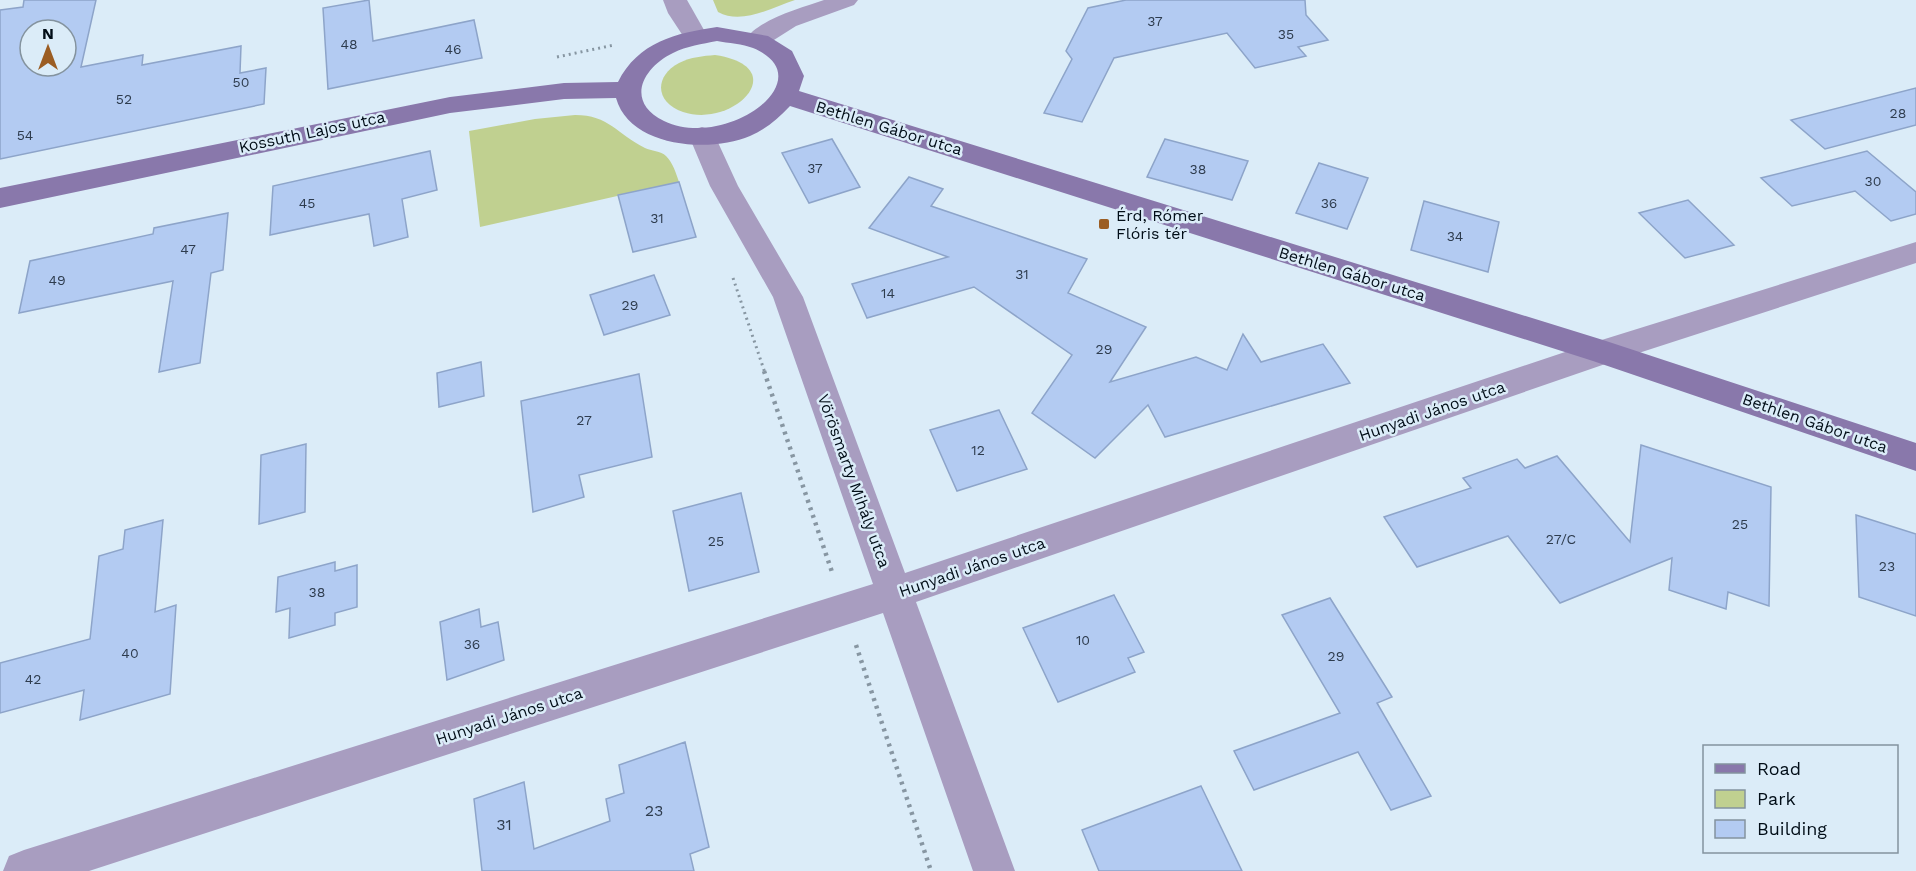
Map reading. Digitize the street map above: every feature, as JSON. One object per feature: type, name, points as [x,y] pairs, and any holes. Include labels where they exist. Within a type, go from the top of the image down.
[{"type":"street","points":[[675,0],[680,13],[696,37]]},
{"type":"street","points":[[757,40],[788,21],[846,0]]},
{"type":"street","points":[[738,35],[757,40],[776,50],[788,63],[792,79],[787,96],[774,111],[754,124],[722,135],[677,135],[656,128],[640,118],[630,105],[628,90],[634,72],[649,57],[670,44],[696,37],[738,35]]},
{"type":"street","name":"Kossuth Lajos utca","points":[[0,198],[450,105],[564,91],[628,90]]},
{"type":"street","name":"Bethlen Gábor utca","points":[[787,96],[1603,352],[1916,457]]},
{"type":"street","name":"Vörösmarty Mihály utca","points":[[702,136],[724,186],[788,297],[994,871]]},
{"type":"street","name":"Hunyadi János utca","points":[[24,871],[895,593],[1603,352],[1916,252]]},
{"type":"path","points":[[730,269],[931,871]]},
{"type":"green space","points":[[713,0],[795,0],[756,14],[737,17],[718,12]]},
{"type":"green space","points":[[715,55],[738,62],[750,71],[753,83],[748,94],[736,105],[721,112],[702,115],[683,112],[667,103],[661,89],[665,75],[671,69],[688,59]]},
{"type":"green space","points":[[575,115],[596,118],[612,126],[635,143],[664,154],[672,165],[679,182],[480,227],[469,131],[535,119]]},
{"type":"building","points":[[24,0],[96,0],[81,67],[143,55],[142,65],[241,46],[240,73],[266,68],[264,104],[0,159],[0,10],[23,7]]},
{"type":"building","points":[[369,0],[373,41],[474,20],[482,58],[328,89],[323,8]]},
{"type":"building","points":[[1126,0],[1305,0],[1306,15],[1328,40],[1298,47],[1306,56],[1255,68],[1227,33],[1114,58],[1082,122],[1044,113],[1072,59],[1066,51],[1088,8]]},
{"type":"building","points":[[1916,88],[1916,125],[1825,149],[1791,120]]},
{"type":"building","points":[[832,139],[860,187],[809,203],[782,153]]},
{"type":"building","points":[[1165,139],[1248,161],[1232,200],[1147,177]]},
{"type":"building","points":[[430,151],[437,190],[402,199],[408,237],[374,246],[369,214],[270,235],[273,186]]},
{"type":"building","points":[[1867,151],[1916,192],[1916,214],[1891,221],[1855,191],[1792,206],[1761,178]]},
{"type":"building","points":[[1319,163],[1368,178],[1347,229],[1296,213]]},
{"type":"building","points":[[909,177],[943,189],[931,206],[1087,259],[1068,293],[1146,327],[1110,382],[1196,357],[1227,370],[1243,334],[1261,362],[1323,344],[1350,383],[1165,437],[1148,405],[1095,458],[1032,413],[1072,355],[974,287],[867,318],[852,284],[948,257],[869,228]]},
{"type":"building","points":[[679,182],[696,237],[633,252],[618,195]]},
{"type":"building","points":[[1688,200],[1734,245],[1685,258],[1639,213]]},
{"type":"building","points":[[1424,201],[1499,222],[1488,272],[1411,250]]},
{"type":"building","points":[[228,213],[223,270],[211,273],[200,363],[159,372],[173,281],[19,313],[30,261],[153,234],[154,228]]},
{"type":"building","points":[[654,275],[670,315],[604,335],[590,295]]},
{"type":"building","points":[[481,362],[484,396],[439,407],[437,373]]},
{"type":"building","points":[[639,374],[652,457],[579,475],[584,497],[533,512],[521,401]]},
{"type":"building","points":[[999,410],[1027,469],[957,491],[930,430]]},
{"type":"building","points":[[306,444],[305,512],[259,524],[261,455]]},
{"type":"building","points":[[1641,445],[1771,487],[1769,606],[1728,592],[1726,609],[1669,590],[1672,558],[1560,603],[1508,536],[1417,567],[1384,517],[1471,488],[1463,478],[1517,459],[1525,468],[1557,456],[1630,542]]},
{"type":"building","points":[[741,493],[759,572],[689,591],[673,511]]},
{"type":"building","points":[[1856,515],[1916,534],[1916,616],[1859,597]]},
{"type":"building","points":[[163,520],[155,612],[176,605],[170,694],[80,720],[84,690],[0,713],[0,663],[90,639],[99,556],[123,549],[125,530]]},
{"type":"building","points":[[335,562],[335,571],[357,565],[357,607],[335,613],[335,625],[289,638],[290,608],[276,612],[278,577]]},
{"type":"building","points":[[1114,595],[1144,652],[1128,658],[1135,672],[1058,702],[1023,628]]},
{"type":"building","points":[[1330,598],[1392,697],[1377,703],[1431,796],[1391,810],[1358,752],[1254,790],[1234,751],[1340,713],[1282,615]]},
{"type":"building","points":[[479,609],[481,627],[498,622],[504,660],[447,680],[440,622]]},
{"type":"building","points":[[685,742],[709,847],[690,854],[694,871],[482,871],[474,799],[524,782],[534,849],[610,821],[606,799],[624,793],[619,765]]},
{"type":"building","points":[[1201,786],[1242,871],[1099,871],[1082,830]]},
{"type":"place","name":"Érd, Rómer Flóris tér","points":[[1104,224]]}]
